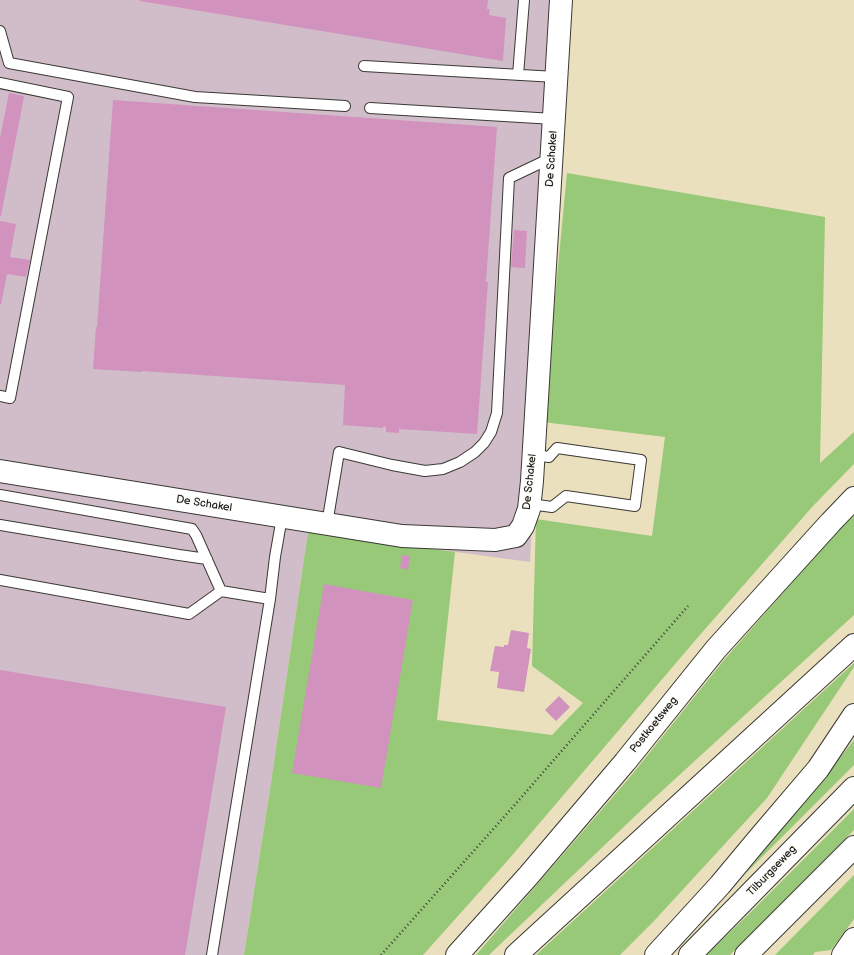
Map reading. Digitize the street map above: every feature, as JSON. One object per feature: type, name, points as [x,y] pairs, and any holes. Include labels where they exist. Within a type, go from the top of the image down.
[{"type":"main road","name":"De Schakel","points":[[0,471],[402,536],[495,540],[516,536],[523,526],[530,504],[561,0]]},
{"type":"main road","name":"Postkoetsweg","points":[[457,955],[529,875],[625,762],[716,648],[830,522],[854,498]]},
{"type":"main road","points":[[516,955],[854,645]]},
{"type":"main road","points":[[656,955],[720,885],[818,769],[854,715]]},
{"type":"main road","name":"Tilburgseweg","points":[[690,955],[854,788]]},
{"type":"main road","points":[[746,955],[854,847]]},
{"type":"main road","points":[[842,955],[854,939]]},
{"type":"lane","points":[[518,75],[524,0]]},
{"type":"lane","points":[[0,31],[9,62],[195,97],[345,106]]},
{"type":"lane","points":[[364,66],[556,77]]},
{"type":"lane","points":[[0,83],[68,97],[10,398],[0,396]]},
{"type":"lane","points":[[370,108],[554,119]]},
{"type":"lane","points":[[327,524],[339,452],[392,465],[425,470],[443,469],[460,462],[475,452],[484,443],[491,432],[497,413],[509,178],[552,158]]},
{"type":"lane","points":[[530,504],[552,506],[566,496],[635,506],[641,460],[557,448],[549,457],[534,455]]},
{"type":"lane","points":[[0,496],[192,529],[221,590]]},
{"type":"lane","points":[[212,955],[282,517]]},
{"type":"lane","points":[[0,525],[207,559]]},
{"type":"lane","points":[[0,580],[189,614],[221,590],[270,599]]},
{"type":"path","points":[[381,955],[512,808],[688,606]]},
{"type":"shaded area","points":[[0,0],[556,0],[530,562],[308,532],[244,955],[0,955]]},
{"type":"green space","points":[[567,173],[825,217],[820,463],[854,432],[854,464],[813,506],[699,636],[509,859],[423,955],[244,955],[308,532],[455,552],[437,720],[552,735],[583,703],[532,666],[536,519],[652,536],[665,437],[543,422]]},
{"type":"green space","points":[[854,515],[854,615],[651,801],[489,955],[476,955],[630,777],[724,660],[840,528]]},
{"type":"green space","points":[[854,663],[854,667],[767,798],[654,921],[620,955],[536,955]]},
{"type":"green space","points":[[854,740],[854,765],[745,874],[825,776]]},
{"type":"green space","points":[[854,809],[854,830],[730,955],[706,955],[751,912]]},
{"type":"green space","points":[[854,875],[854,919],[831,950],[815,952],[813,955],[775,955]]},
{"type":"building","points":[[488,0],[487,9],[490,9],[489,15],[506,18],[503,61],[140,1]]},
{"type":"building","points":[[9,93],[24,97],[0,216],[0,138]]},
{"type":"building","points":[[113,100],[497,127],[477,434],[400,429],[399,427],[399,433],[386,432],[386,427],[383,426],[383,428],[343,425],[345,385],[93,369]]},
{"type":"building","points":[[0,221],[16,224],[10,257],[30,260],[26,277],[7,274],[1,305],[0,304]]},
{"type":"building","points":[[514,230],[527,231],[525,268],[511,267]]},
{"type":"building","points":[[402,555],[410,556],[408,570],[400,568]]},
{"type":"building","points":[[324,584],[413,600],[381,788],[292,773]]},
{"type":"building","points":[[511,630],[529,633],[527,648],[531,649],[524,692],[497,688],[499,672],[490,671],[495,646],[504,647],[504,645],[508,645]]},
{"type":"building","points":[[0,670],[226,707],[185,955],[0,955]]},
{"type":"building","points":[[559,696],[570,707],[556,721],[545,710]]}]
